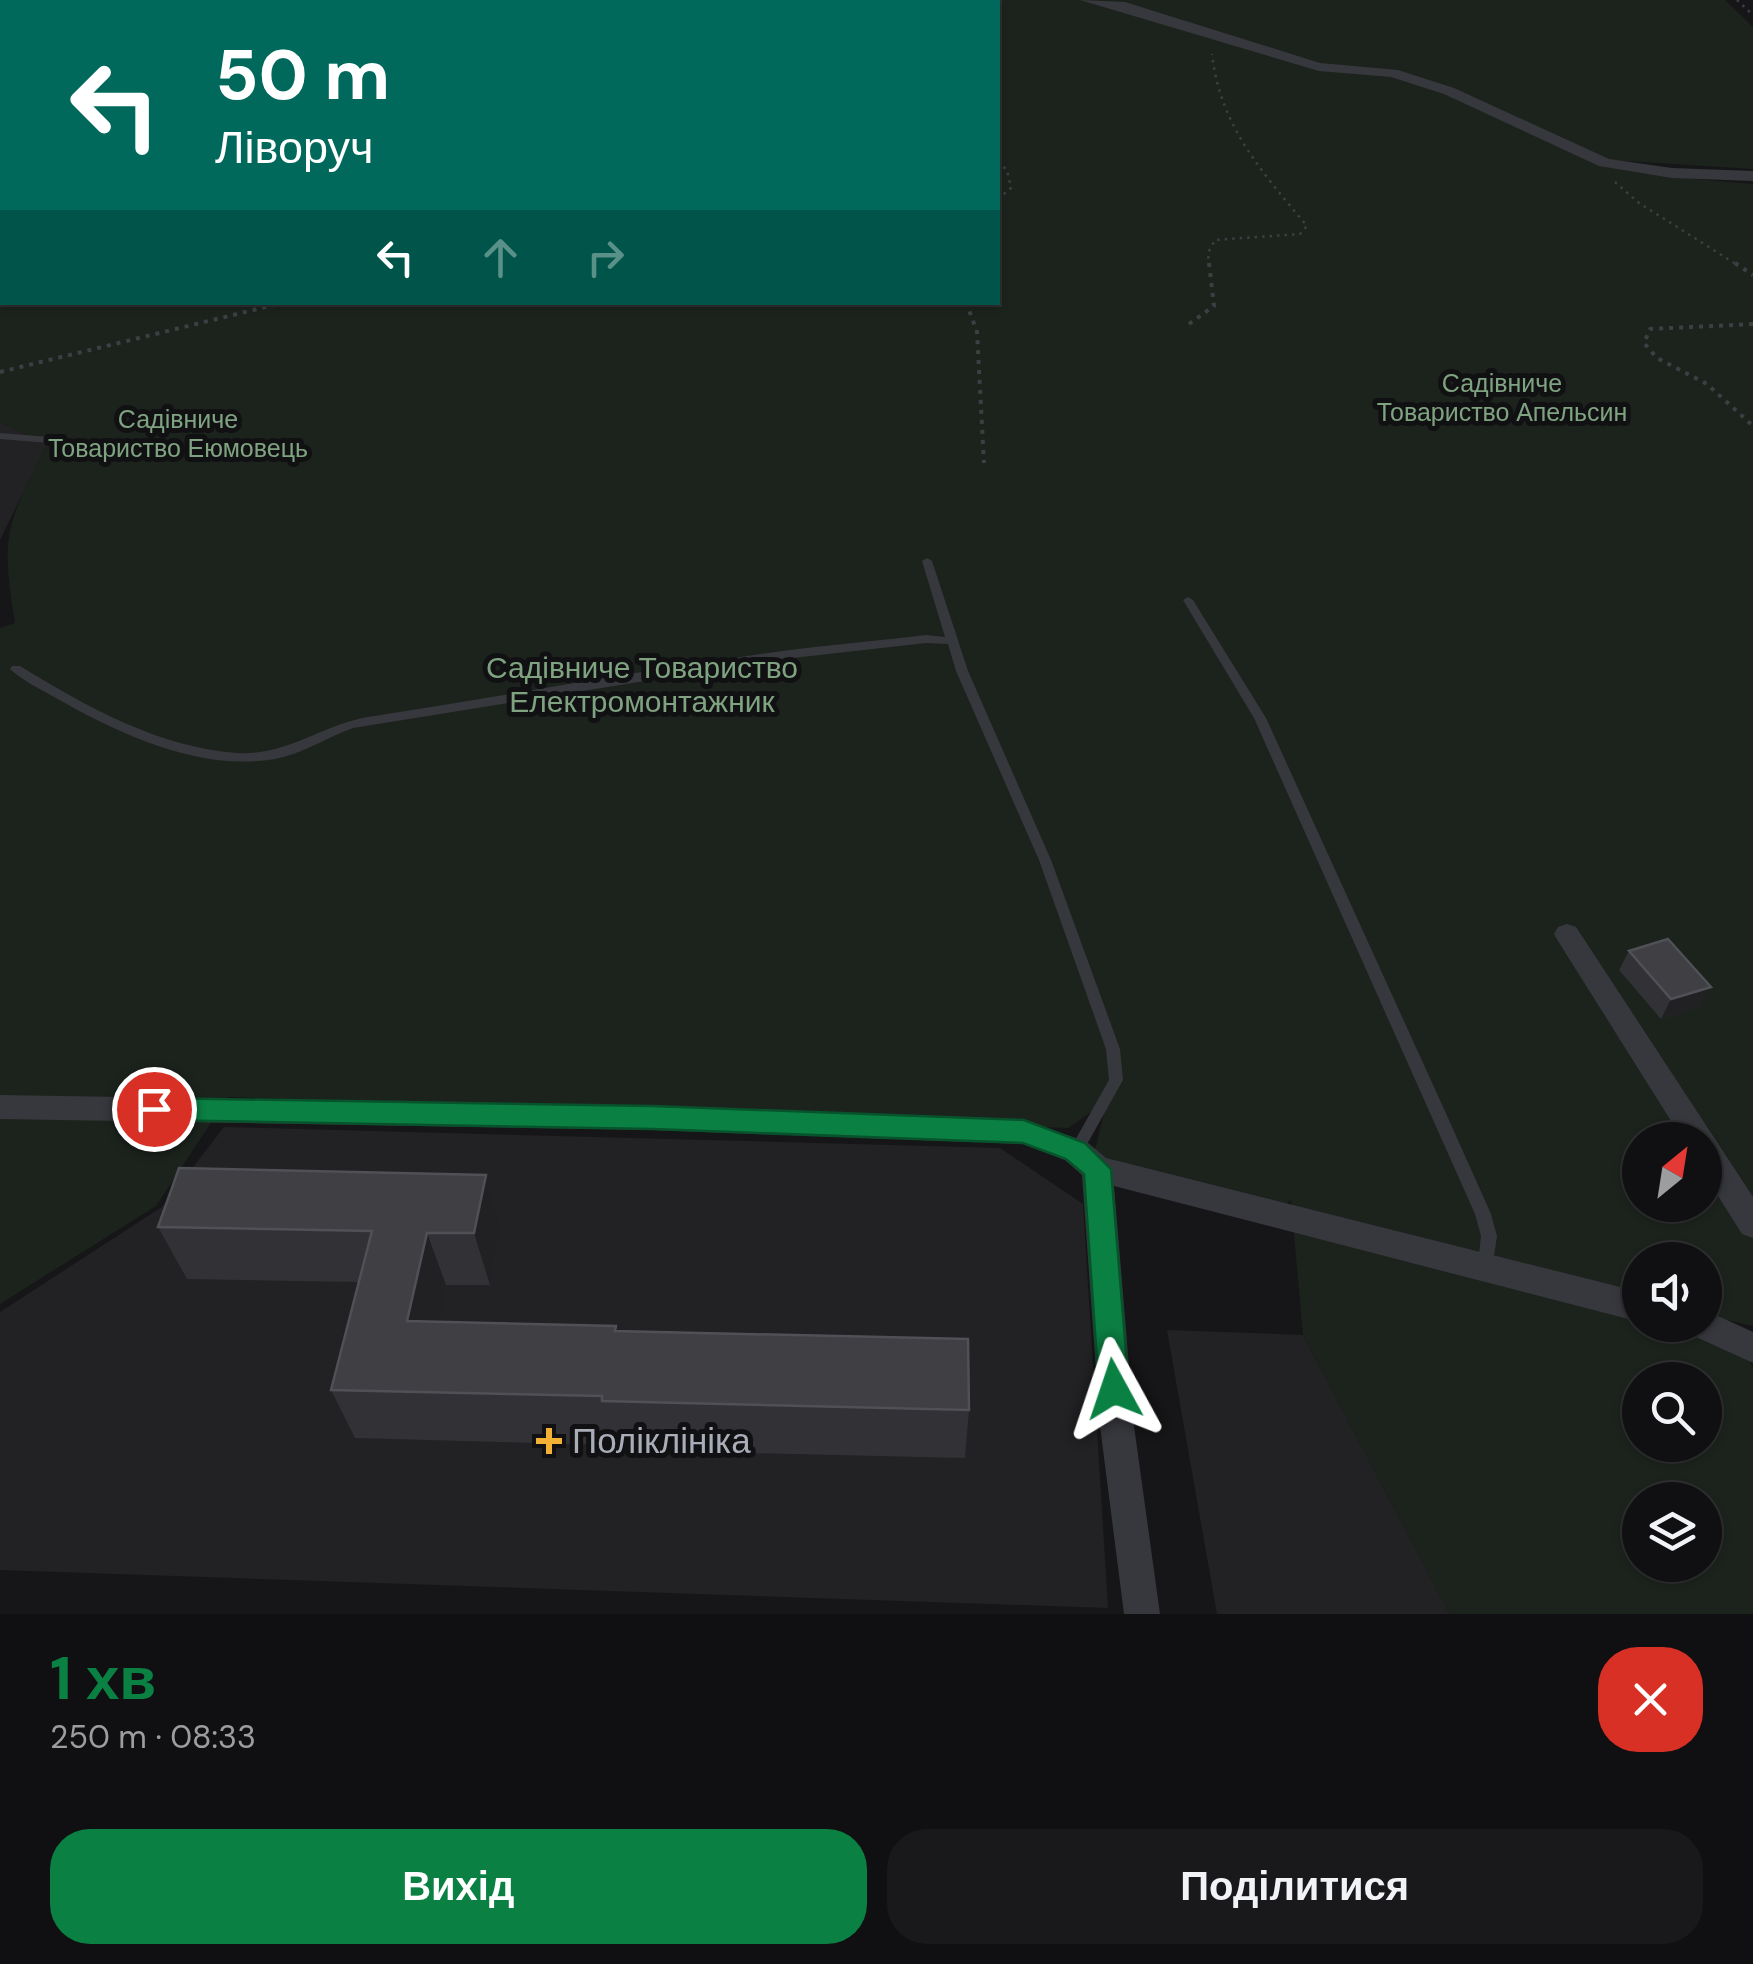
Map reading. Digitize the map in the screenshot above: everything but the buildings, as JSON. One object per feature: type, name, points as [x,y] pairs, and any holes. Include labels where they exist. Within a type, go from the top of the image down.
[{"type":"street","points":[[1087,0],[1120,5],[1319,68],[1393,73],[1450,91],[1605,163],[1672,172],[1753,176]]},
{"type":"street","points":[[1566,934],[1687,1122]]},
{"type":"street","points":[[0,1106],[653,1118],[1024,1132],[1086,1160],[1622,1302]]},
{"type":"street","points":[[1086,1160],[1142,1614]]},
{"type":"street","points":[[1722,1176],[1753,1224]]},
{"type":"street","points":[[1722,1332],[1753,1348]]},
{"type":"lane","points":[[0,436],[62,441]]},
{"type":"lane","points":[[927,562],[952,641],[1045,860],[1113,1048],[1116,1080],[1086,1160]]},
{"type":"lane","points":[[1188,600],[1260,718],[1438,1109],[1483,1214],[1489,1236],[1486,1264]]},
{"type":"lane","points":[[16,669],[79,709],[188,749],[240,758],[303,747],[326,732],[352,724],[775,656],[926,639],[952,641]]},
{"type":"path","points":[[1737,0],[1753,15]]},
{"type":"path","points":[[1189,324],[1214,306],[1208,253],[1215,240],[1300,234],[1307,226],[1236,138],[1216,98],[1212,55],[1219,37]]},
{"type":"path","points":[[1605,163],[1610,178],[1639,203],[1753,275]]},
{"type":"path","points":[[1000,164],[1008,170],[1011,188],[1000,198]]},
{"type":"path","points":[[0,372],[274,305]]},
{"type":"path","points":[[967,305],[976,332],[984,462]]},
{"type":"path","points":[[1753,324],[1650,329],[1644,343],[1657,358],[1706,384],[1753,426]]},
{"type":"shaded area","points":[[0,422],[47,444],[0,540]]},
{"type":"shaded area","name":"Поліклініка","points":[[224,1127],[1000,1148],[1083,1204],[1108,1608],[0,1570],[0,1312],[162,1207]]},
{"type":"shaded area","points":[[1167,1330],[1303,1335],[1450,1614],[1217,1614]]},
{"type":"green space","points":[[1000,0],[1725,0],[1753,27],[1753,169],[1592,159],[1672,177],[1753,184],[1753,1326],[1727,1320],[1753,1368],[1753,1614],[1450,1614],[1303,1335],[1291,1200],[1274,1215],[1094,1154],[1107,1101],[1068,1128],[228,1097],[156,1206],[0,1304],[0,628],[15,623],[8,548],[23,493],[47,444],[0,422],[0,305],[1000,305]]},
{"type":"place","name":"Поліклініка","points":[[549,1441]]},
{"type":"route","points":[[154,1109],[653,1118],[1024,1132],[1076,1151],[1097,1169],[1114,1389]]},
{"type":"park label","name":"Садівниче Товариство Апельсин","points":[[1502,398]]},
{"type":"park label","name":"Садівниче Товариство Еюмовець","points":[[178,434]]},
{"type":"park label","name":"Садівниче Товариство Електромонтажник","points":[[642,685]]}]
